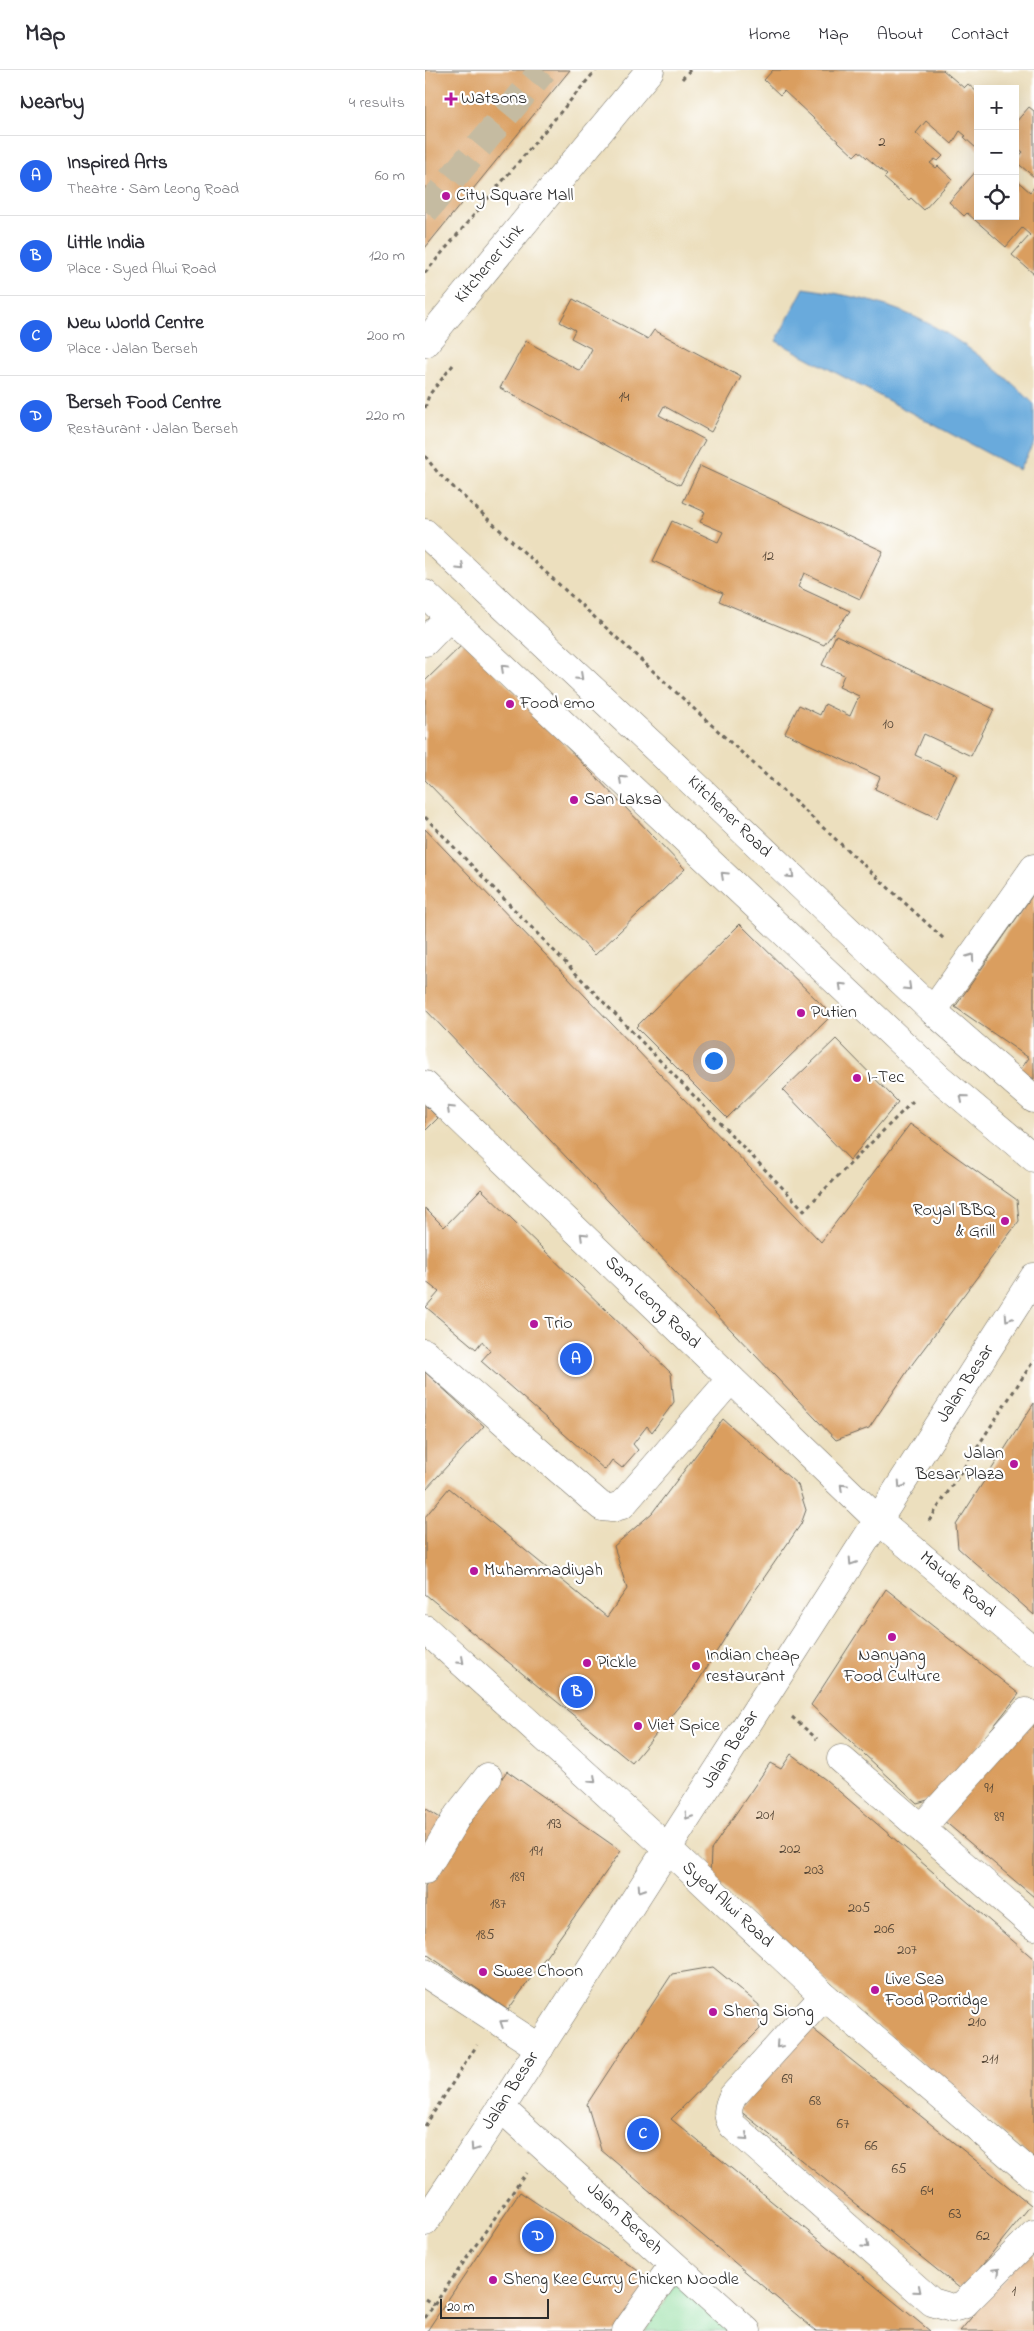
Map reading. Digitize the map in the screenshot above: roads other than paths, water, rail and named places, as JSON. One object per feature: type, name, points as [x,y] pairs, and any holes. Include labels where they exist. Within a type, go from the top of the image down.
[{"type":"street","name":"Kitchener Link","points":[[425,343],[650,70]]},
{"type":"street","name":"Kitchener Road","points":[[425,534],[685,775],[933,1011],[1034,1099]]},
{"type":"street","points":[[425,594],[939,1078],[1034,1158]]},
{"type":"street","points":[[425,642],[449,617]]},
{"type":"street","points":[[933,1011],[1034,868]]},
{"type":"street","name":"Sam Leong Road","points":[[425,1085],[878,1520]]},
{"type":"street","name":"Jalan Besar","points":[[425,2222],[501,2108],[1034,1277]]},
{"type":"street","points":[[425,1353],[602,1506],[612,1508],[622,1505],[731,1379]]},
{"type":"street","name":"Maude Road","points":[[878,1520],[1034,1651]]},
{"type":"street","name":"Syed Alwi Road","points":[[425,1629],[667,1848],[824,1996],[1034,2176]]},
{"type":"street","points":[[921,1828],[1026,1712]]},
{"type":"street","points":[[841,1759],[1034,1926]]},
{"type":"street","points":[[425,1870],[458,1815],[488,1777]]},
{"type":"street","points":[[425,1973],[539,2048]]},
{"type":"street","points":[[824,1996],[733,2096],[728,2106],[727,2118],[733,2126],[896,2271],[932,2302],[942,2306],[963,2305],[1034,2234]]},
{"type":"street","name":"Jalan Berseh","points":[[501,2108],[747,2331]]},
{"type":"street","points":[[626,2331],[673,2265]]},
{"type":"water","points":[[804,288],[861,299],[902,311],[947,334],[993,367],[1034,404],[1034,442],[1019,470],[776,341]]},
{"type":"tunnel","points":[[425,211],[543,70]]},
{"type":"place","name":"Watsons","points":[[451,99]]},
{"type":"place","name":"City Square Mall","points":[[446,196]]},
{"type":"place","name":"Food emo","points":[[510,704]]},
{"type":"place","name":"San Laksa","points":[[574,800]]},
{"type":"place","name":"Putien","points":[[801,1013]]},
{"type":"place","name":"I-Tec","points":[[857,1078]]},
{"type":"place","name":"Royal BBQ & Grill","points":[[1005,1221]]},
{"type":"place","name":"Trio","points":[[534,1324]]},
{"type":"place","name":"Inspired Arts","points":[[576,1359]]},
{"type":"place","name":"Jalan Besar Plaza","points":[[1014,1464]]},
{"type":"place","name":"Muhammadiyah","points":[[474,1571]]},
{"type":"place","name":"Nanyang Food Culture","points":[[892,1637]]},
{"type":"place","name":"Pickle","points":[[587,1663]]},
{"type":"place","name":"Indian cheap restaurant","points":[[696,1666]]},
{"type":"place","name":"Little India","points":[[577,1692]]},
{"type":"place","name":"Viet Spice","points":[[638,1726]]},
{"type":"place","name":"Swee Choon","points":[[483,1972]]},
{"type":"place","name":"Live Sea Food Porridge","points":[[875,1990]]},
{"type":"place","name":"Sheng Siong","points":[[713,2012]]},
{"type":"place","name":"New World Centre","points":[[643,2134]]},
{"type":"place","name":"Berseh Food Centre","points":[[538,2236]]},
{"type":"place","name":"Sheng Kee Curry Chicken Noodle","points":[[493,2280]]}]
